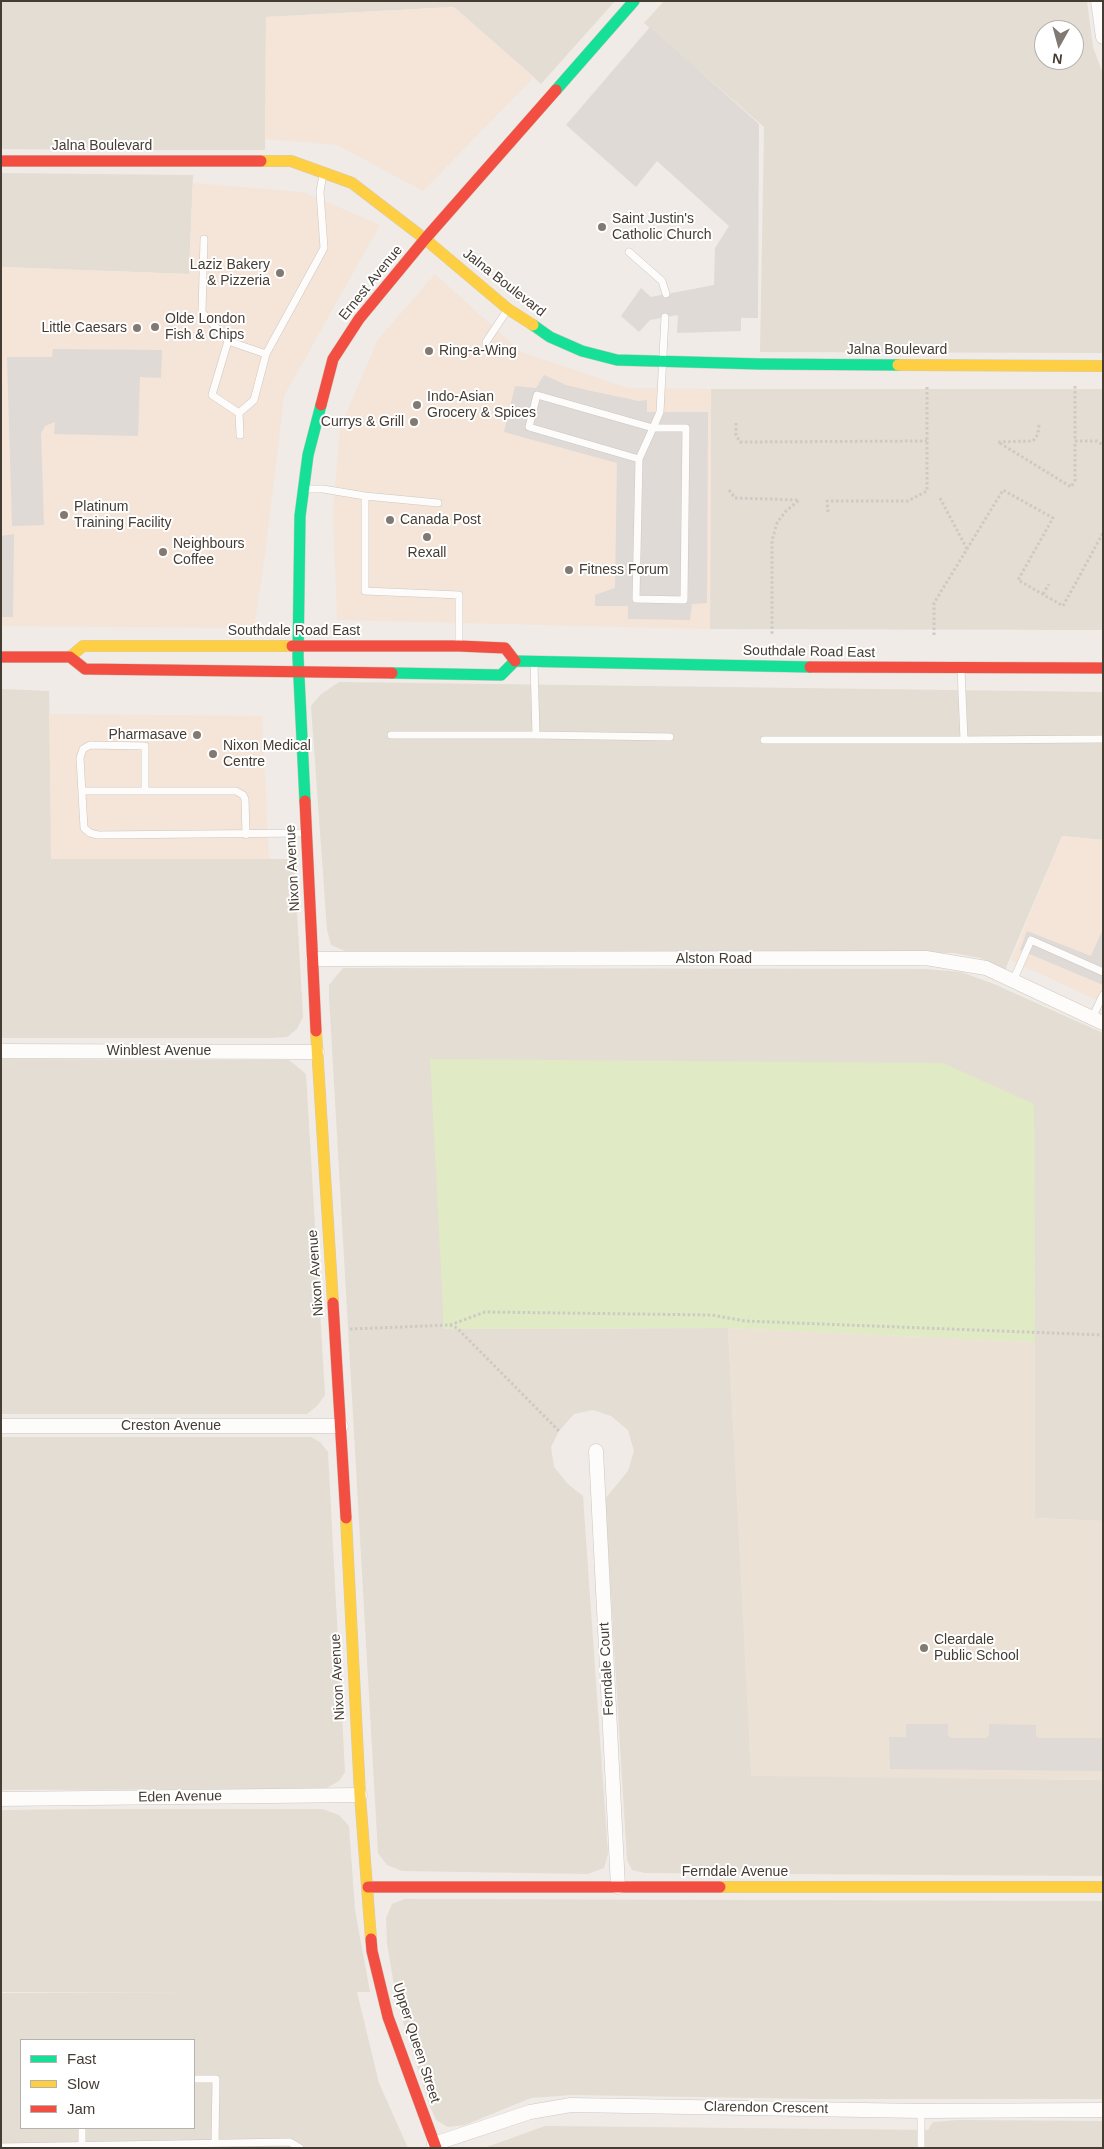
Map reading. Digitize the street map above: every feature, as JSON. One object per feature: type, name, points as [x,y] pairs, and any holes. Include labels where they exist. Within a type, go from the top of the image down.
[{"type":"street","name":"Ernest Avenue","points":[[298,651],[300,516],[303,489],[308,455],[333,359],[359,319],[425,239],[634,1]]},
{"type":"street","points":[[1098,1],[1103,37]]},
{"type":"street","name":"Jalna Boulevard","points":[[1,161],[291,161],[352,182],[425,239],[508,308],[550,336],[582,351],[617,360],[770,364],[1103,366]]},
{"type":"street","name":"Southdale Road East","points":[[1,657],[70,657],[82,646],[298,651],[459,646],[505,648],[515,661],[534,662],[840,668],[1103,668]]},
{"type":"street","name":"Nixon Avenue","points":[[298,651],[317,1052],[341,1426],[360,1795],[368,1887]]},
{"type":"street","points":[[70,657],[85,670],[299,671],[501,675],[515,661]]},
{"type":"street","name":"Alston Road","points":[[313,959],[926,958],[986,968],[1097,1021]]},
{"type":"street","name":"Winblest Avenue","points":[[1,1051],[317,1052]]},
{"type":"street","name":"Creston Avenue","points":[[1,1426],[341,1426]]},
{"type":"street","name":"Ferndale Court","points":[[596,1451],[618,1887]]},
{"type":"street","name":"Eden Avenue","points":[[1,1799],[360,1795]]},
{"type":"street","name":"Ferndale Avenue","points":[[368,1887],[1103,1886]]},
{"type":"street","name":"Upper Queen Street","points":[[368,1887],[372,1951],[388,2017],[432,2146]]},
{"type":"street","name":"Clarendon Crescent","points":[[432,2146],[530,2112],[572,2105],[921,2111],[1103,2110]]},
{"type":"lane","points":[[239,413],[254,400],[266,354],[324,248],[320,192],[323,173]]},
{"type":"lane","points":[[204,239],[202,312],[228,341],[266,354]]},
{"type":"lane","points":[[629,252],[662,282],[666,294]]},
{"type":"lane","points":[[486,342],[508,308]]},
{"type":"lane","points":[[639,458],[529,427],[536,396],[653,428],[686,428],[684,600],[636,598],[639,458],[653,428],[660,412],[665,317]]},
{"type":"lane","points":[[228,341],[212,395],[239,413]]},
{"type":"lane","points":[[239,413],[240,435]]},
{"type":"lane","points":[[303,489],[324,489],[365,496],[438,503]]},
{"type":"lane","points":[[365,496],[365,591],[459,595],[459,646]]},
{"type":"lane","points":[[534,662],[536,735]]},
{"type":"lane","points":[[961,668],[964,740]]},
{"type":"lane","points":[[391,735],[670,737]]},
{"type":"lane","points":[[764,740],[1103,739]]},
{"type":"lane","points":[[145,791],[145,746],[90,745],[83,749],[80,758],[84,828],[90,833],[98,835],[246,835],[307,833]]},
{"type":"lane","points":[[82,791],[236,791],[243,795],[245,800],[246,835]]},
{"type":"lane","points":[[1013,981],[1031,940],[1103,972]]},
{"type":"lane","points":[[1097,1021],[1103,996]]},
{"type":"lane","points":[[195,2079],[216,2079],[215,2143]]},
{"type":"lane","points":[[921,2111],[921,2148]]},
{"type":"lane","points":[[82,2129],[82,2145]]},
{"type":"lane","points":[[1,2147],[290,2142],[300,2148]]},
{"type":"path","points":[[828,512],[827,501],[908,501],[927,491],[927,385]]},
{"type":"path","points":[[1039,424],[1038,434],[1033,441],[998,442],[1071,486],[1075,480],[1076,386]]},
{"type":"path","points":[[736,423],[736,435],[740,442],[927,441]]},
{"type":"path","points":[[1075,441],[1096,441],[1103,444]]},
{"type":"path","points":[[729,490],[735,498],[799,500],[785,512],[777,523],[772,540],[772,635]]},
{"type":"path","points":[[934,634],[934,603],[1003,490],[1053,518],[1018,580],[1063,606],[1103,534]]},
{"type":"path","points":[[940,498],[967,549]]},
{"type":"path","points":[[1043,594],[1050,584]]},
{"type":"path","points":[[358,1328],[450,1325],[485,1312],[712,1314],[745,1322],[1103,1335]]},
{"type":"path","points":[[450,1325],[457,1328],[558,1431]]},
{"type":"shaded area","points":[[1,1],[615,1],[541,84],[454,7],[266,17],[265,150],[108,150],[1,149]]},
{"type":"shaded area","points":[[664,1],[1087,1],[1093,47],[1103,74],[1103,353],[760,352],[764,127],[644,23]]},
{"type":"shaded area","points":[[454,7],[534,77],[423,191],[337,145],[265,139],[266,17]]},
{"type":"shaded area","points":[[650,27],[759,124],[758,318],[741,318],[741,331],[677,333],[678,315],[650,320],[639,332],[621,316],[641,288],[651,297],[714,285],[715,248],[729,226],[657,161],[636,187],[566,125]]},
{"type":"shaded area","points":[[1,173],[193,175],[189,274],[1,267]]},
{"type":"shaded area","points":[[193,183],[303,192],[380,225],[284,396],[254,628],[1,626],[1,267],[189,274]]},
{"type":"shaded area","points":[[435,274],[521,352],[628,388],[711,389],[710,629],[337,620],[333,511],[340,428],[377,341]]},
{"type":"shaded area","points":[[53,349],[162,350],[161,378],[140,377],[138,436],[54,434],[55,422],[45,426],[41,434],[44,525],[12,526],[7,357],[52,357]]},
{"type":"shaded area","points":[[544,375],[566,385],[639,401],[647,400],[647,412],[708,412],[707,603],[692,604],[690,620],[628,619],[628,606],[595,606],[595,595],[615,588],[617,463],[504,432],[515,386],[536,388]]},
{"type":"shaded area","points":[[711,389],[1103,389],[1103,630],[710,629]]},
{"type":"shaded area","points":[[14,534],[13,617],[1,617],[1,536]]},
{"type":"shaded area","points":[[339,682],[1103,692],[1103,840],[1062,836],[1005,970],[980,958],[953,953],[345,951],[331,945],[327,930],[311,706],[320,695]]},
{"type":"shaded area","points":[[1,689],[49,691],[52,859],[294,859],[303,1017],[297,1029],[287,1037],[272,1038],[1,1038]]},
{"type":"shaded area","points":[[49,714],[262,716],[269,859],[51,859]]},
{"type":"shaded area","points":[[1062,836],[1103,840],[1103,1003],[1011,960]]},
{"type":"shaded area","points":[[1103,929],[1103,985],[1020,950],[1027,931],[1091,956]]},
{"type":"shaded area","points":[[343,968],[925,969],[961,972],[994,984],[1103,1033],[1103,1521],[1035,1518],[1034,1104],[443,1308],[443,1329],[728,1328],[752,1775],[1103,1780],[1103,1876],[645,1873],[632,1870],[627,1860],[605,1499],[628,1471],[634,1451],[628,1430],[611,1416],[593,1410],[574,1414],[559,1431],[551,1447],[554,1467],[568,1484],[583,1496],[608,1854],[604,1868],[588,1874],[402,1871],[387,1865],[378,1853],[329,996],[329,985]]},
{"type":"shaded area","points":[[1,1059],[289,1060],[306,1074],[325,1395],[317,1406],[307,1414],[1,1414]]},
{"type":"shaded area","name":"Cleardale Public School","points":[[728,1328],[1035,1342],[1035,1518],[1103,1521],[1103,1780],[751,1776]]},
{"type":"shaded area","points":[[1,1437],[311,1437],[320,1442],[328,1452],[345,1772],[339,1781],[325,1789],[1,1790]]},
{"type":"shaded area","points":[[906,1724],[948,1724],[948,1735],[951,1738],[986,1738],[989,1735],[989,1724],[1036,1725],[1036,1736],[1039,1738],[1103,1738],[1103,1771],[890,1769],[889,1737],[906,1737]]},
{"type":"shaded area","points":[[322,1809],[339,1815],[349,1826],[355,1910],[370,1992],[357,1992],[379,2083],[408,2148],[1,2148],[1,1993],[192,1992],[1,1992],[1,1810]]},
{"type":"shaded area","points":[[405,1899],[1103,1901],[1103,2099],[819,2099],[572,2095],[531,2098],[465,2125],[448,2127],[436,2120],[429,2104],[397,2002],[387,1944],[386,1918],[392,1904]]},
{"type":"shaded area","points":[[957,2120],[1103,2121],[1103,2148],[484,2148],[545,2126],[928,2130],[933,2122]]},
{"type":"green space","points":[[430,1059],[943,1063],[1034,1104],[1035,1342],[728,1328],[443,1329]]},
{"type":"traffic: fast","points":[[556,90],[634,1]]},
{"type":"traffic: fast","points":[[533,325],[550,337],[582,351],[617,360],[898,365]]},
{"type":"traffic: fast","points":[[305,801],[298,657],[300,516],[308,455],[321,405]]},
{"type":"traffic: fast","points":[[392,673],[501,675],[515,661],[810,667]]},
{"type":"traffic: slow","points":[[261,161],[291,161],[352,183],[425,239],[508,309],[533,325]]},
{"type":"traffic: slow","points":[[898,365],[1103,366]]},
{"type":"traffic: slow","points":[[70,657],[83,646],[292,646]]},
{"type":"traffic: slow","points":[[316,1031],[333,1303]]},
{"type":"traffic: slow","points":[[346,1518],[360,1795],[371,1939]]},
{"type":"traffic: slow","points":[[720,1887],[1103,1887]]},
{"type":"traffic: jam","points":[[321,405],[333,359],[359,319],[425,239],[556,90]]},
{"type":"traffic: jam","points":[[1,161],[261,161]]},
{"type":"traffic: jam","points":[[292,646],[459,646],[505,648],[515,661]]},
{"type":"traffic: jam","points":[[1,657],[70,657],[85,669],[392,673]]},
{"type":"traffic: jam","points":[[810,667],[1103,668]]},
{"type":"traffic: jam","points":[[305,801],[316,1031]]},
{"type":"traffic: jam","points":[[333,1303],[346,1518]]},
{"type":"traffic: jam","points":[[368,1887],[720,1887]]},
{"type":"traffic: jam","points":[[371,1939],[372,1951],[388,2017],[436,2148]]},
{"type":"place","name":"Saint Justin's Catholic Church","points":[[602,227]]},
{"type":"place","name":"Laziz Bakery & Pizzeria","points":[[280,273]]},
{"type":"place","name":"Olde London Fish & Chips","points":[[155,327]]},
{"type":"place","name":"Little Caesars","points":[[137,328]]},
{"type":"place","name":"Ring-a-Wing","points":[[429,351]]},
{"type":"place","name":"Indo-Asian Grocery & Spices","points":[[417,405]]},
{"type":"place","name":"Currys & Grill","points":[[414,422]]},
{"type":"place","name":"Platinum Training Facility","points":[[64,515]]},
{"type":"place","name":"Canada Post","points":[[390,520]]},
{"type":"place","name":"Rexall","points":[[427,537]]},
{"type":"place","name":"Neighbours Coffee","points":[[163,552]]},
{"type":"place","name":"Fitness Forum","points":[[569,570]]},
{"type":"place","name":"Pharmasave","points":[[197,735]]},
{"type":"place","name":"Nixon Medical Centre","points":[[213,754]]},
{"type":"place","name":"Cleardale Public School","points":[[924,1648]]}]
